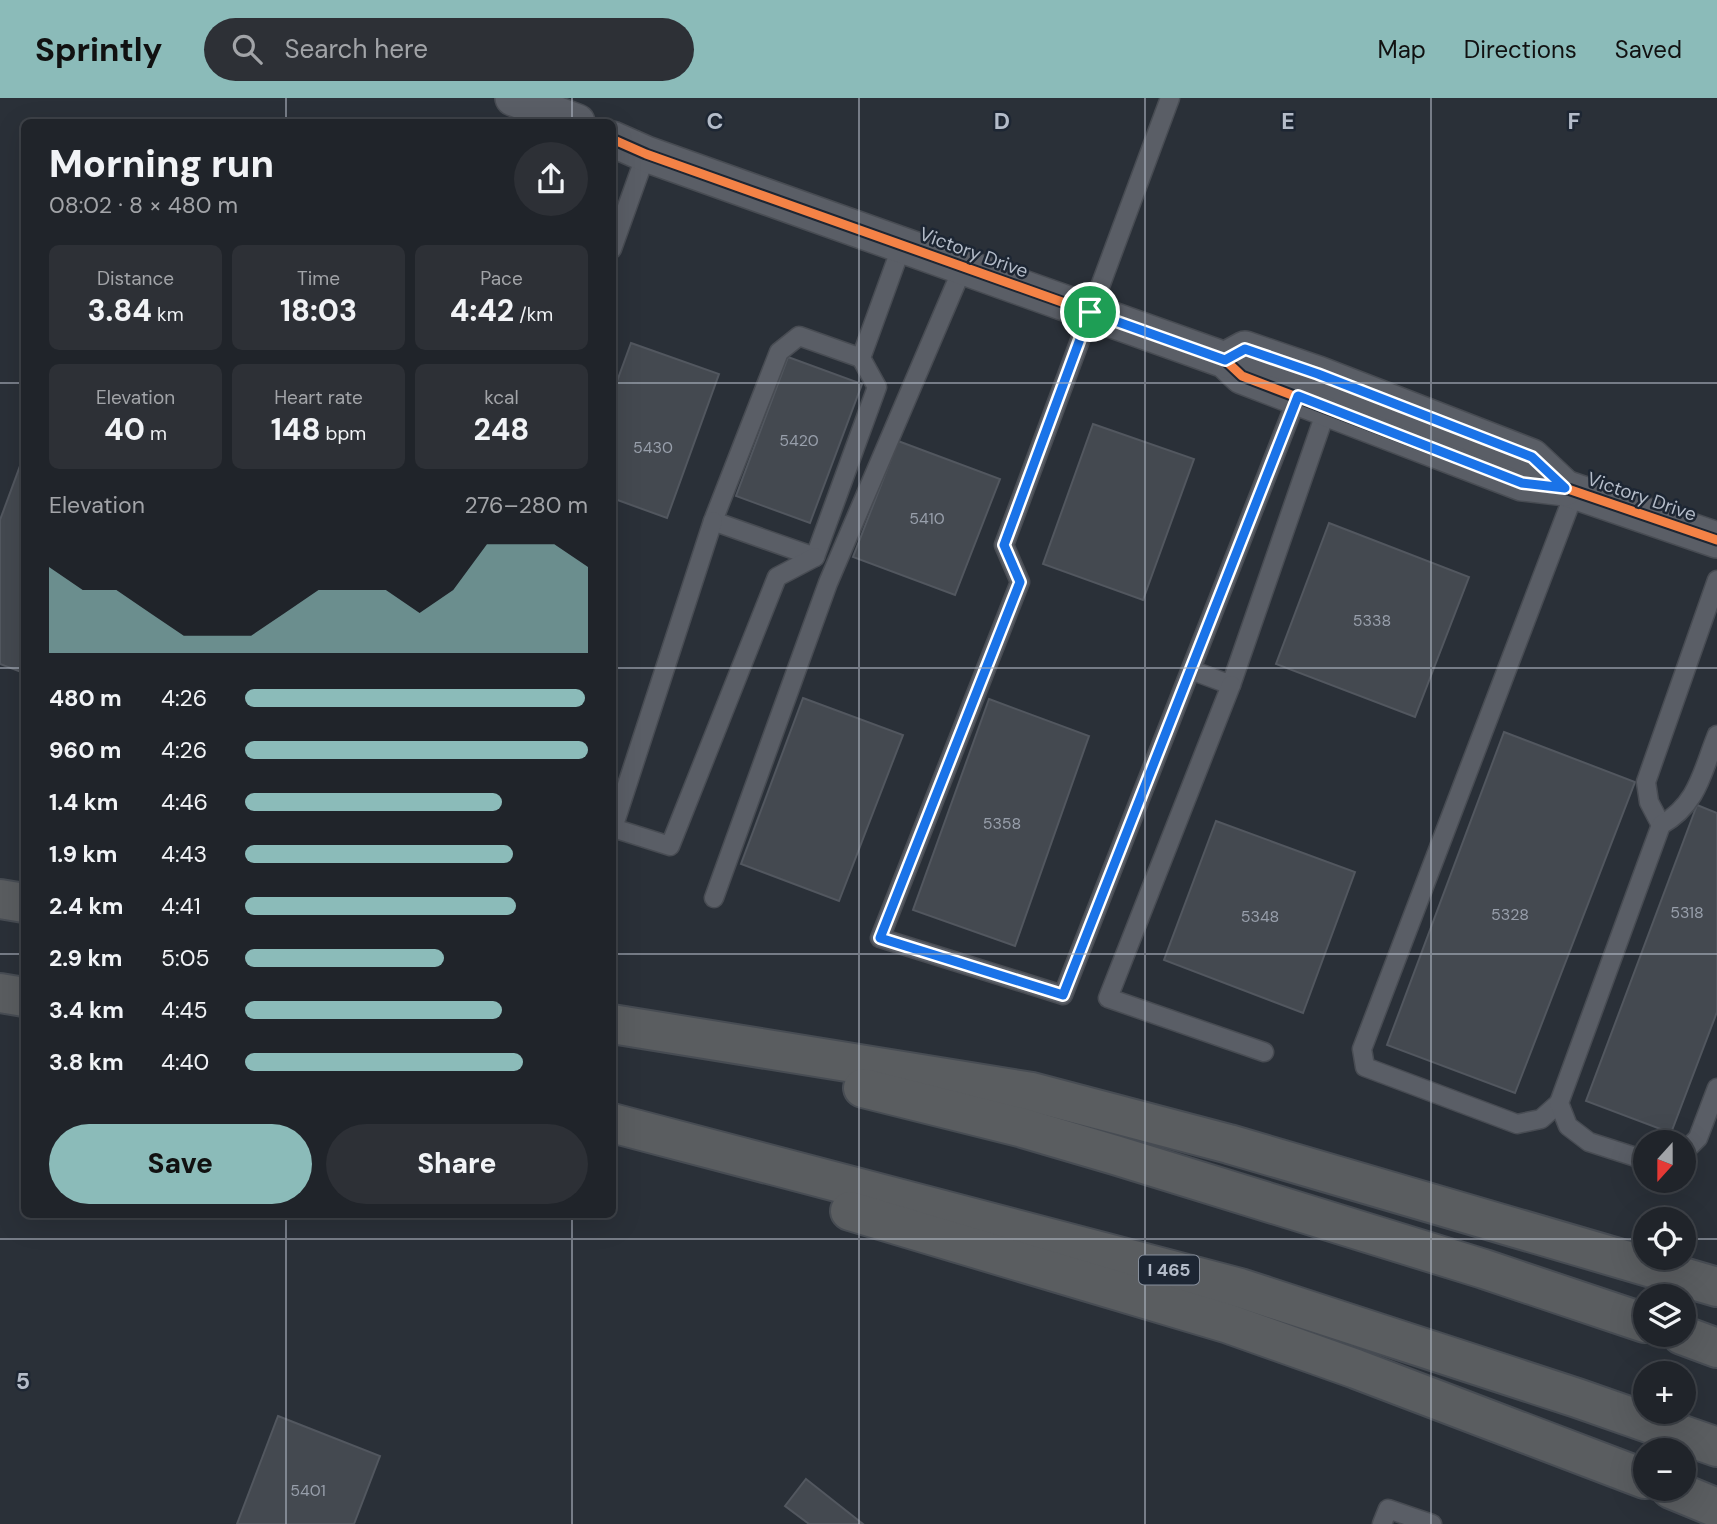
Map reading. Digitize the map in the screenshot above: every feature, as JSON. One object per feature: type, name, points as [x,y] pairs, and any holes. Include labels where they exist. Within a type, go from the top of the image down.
[{"type":"highway","points":[[0,899],[21,902]]},
{"type":"highway","points":[[0,993],[21,996]]},
{"type":"highway","points":[[616,1025],[1032,1092],[1255,1151],[1717,1287]]},
{"type":"highway","points":[[616,1025],[1023,1128],[1484,1269],[1633,1318]]},
{"type":"highway","name":"I 465","points":[[616,1125],[1240,1288],[1577,1398],[1717,1447]]},
{"type":"highway","points":[[616,1133],[904,1228],[1229,1324],[1382,1378],[1633,1474]]},
{"type":"highway","points":[[1696,1340],[1717,1348]]},
{"type":"highway","points":[[1696,1499],[1717,1508]]},
{"type":"street","points":[[513,98],[566,119]]},
{"type":"street","name":"Victory Drive","points":[[616,141],[646,154],[1225,360],[1242,376],[1522,483],[1570,489],[1717,540]]},
{"type":"street","name":"Victory Drive","points":[[1225,360],[1245,349],[1318,374],[1532,457],[1570,489]]},
{"type":"lane","points":[[1170,98],[1004,545],[1020,582],[880,938],[1063,995],[1191,670],[1312,402]]},
{"type":"lane","points":[[616,238],[646,154]]},
{"type":"lane","points":[[861,358],[902,245]]},
{"type":"lane","points":[[714,898],[828,583],[963,267]]},
{"type":"lane","points":[[616,819],[713,521],[779,352],[799,336],[861,358],[877,387],[815,557],[777,577],[670,846],[616,829]]},
{"type":"lane","points":[[1264,1052],[1108,998],[1231,685],[1312,402]]},
{"type":"lane","points":[[1570,489],[1362,1049],[1365,1067],[1517,1124],[1541,1119],[1559,1103],[1661,825],[1679,815],[1691,801],[1717,734]]},
{"type":"lane","points":[[713,521],[815,557]]},
{"type":"lane","points":[[1661,825],[1649,802],[1646,782],[1717,580]]},
{"type":"lane","points":[[1191,670],[1231,685]]},
{"type":"lane","points":[[1696,1140],[1717,1088]]},
{"type":"lane","points":[[1559,1103],[1569,1126],[1589,1142],[1633,1156]]},
{"type":"lane","points":[[1382,1524],[1388,1509],[1433,1524]]},
{"type":"building","points":[[631,343],[719,374],[667,518],[616,499],[616,384]]},
{"type":"building","points":[[788,357],[862,384],[810,523],[736,496]]},
{"type":"building","points":[[1093,424],[1194,459],[1143,600],[1043,564]]},
{"type":"building","points":[[898,441],[1000,479],[955,595],[853,557]]},
{"type":"building","points":[[20,466],[21,672],[0,664],[0,520]]},
{"type":"building","points":[[1329,523],[1469,577],[1415,717],[1276,664]]},
{"type":"building","points":[[803,698],[903,735],[839,901],[741,864]]},
{"type":"building","points":[[989,699],[1089,736],[1015,946],[913,910]]},
{"type":"building","points":[[1504,732],[1635,782],[1515,1093],[1387,1045]]},
{"type":"building","points":[[1697,805],[1717,813],[1717,1012],[1672,1130],[1663,1130],[1586,1101]]},
{"type":"building","points":[[1216,821],[1355,872],[1303,1013],[1164,960]]},
{"type":"building","points":[[278,1416],[380,1456],[354,1524],[237,1524]]},
{"type":"building","points":[[806,1479],[863,1524],[809,1524],[785,1506]]},
{"type":"cycle path","points":[[616,141],[646,154],[1225,360],[1242,376],[1522,483],[1565,488],[1717,540]]},
{"type":"route","points":[[1090,312],[1225,360],[1245,349],[1318,374],[1532,457],[1565,488],[1522,483],[1298,396],[1063,995],[880,938],[1020,582],[1004,545],[1090,312]]}]
